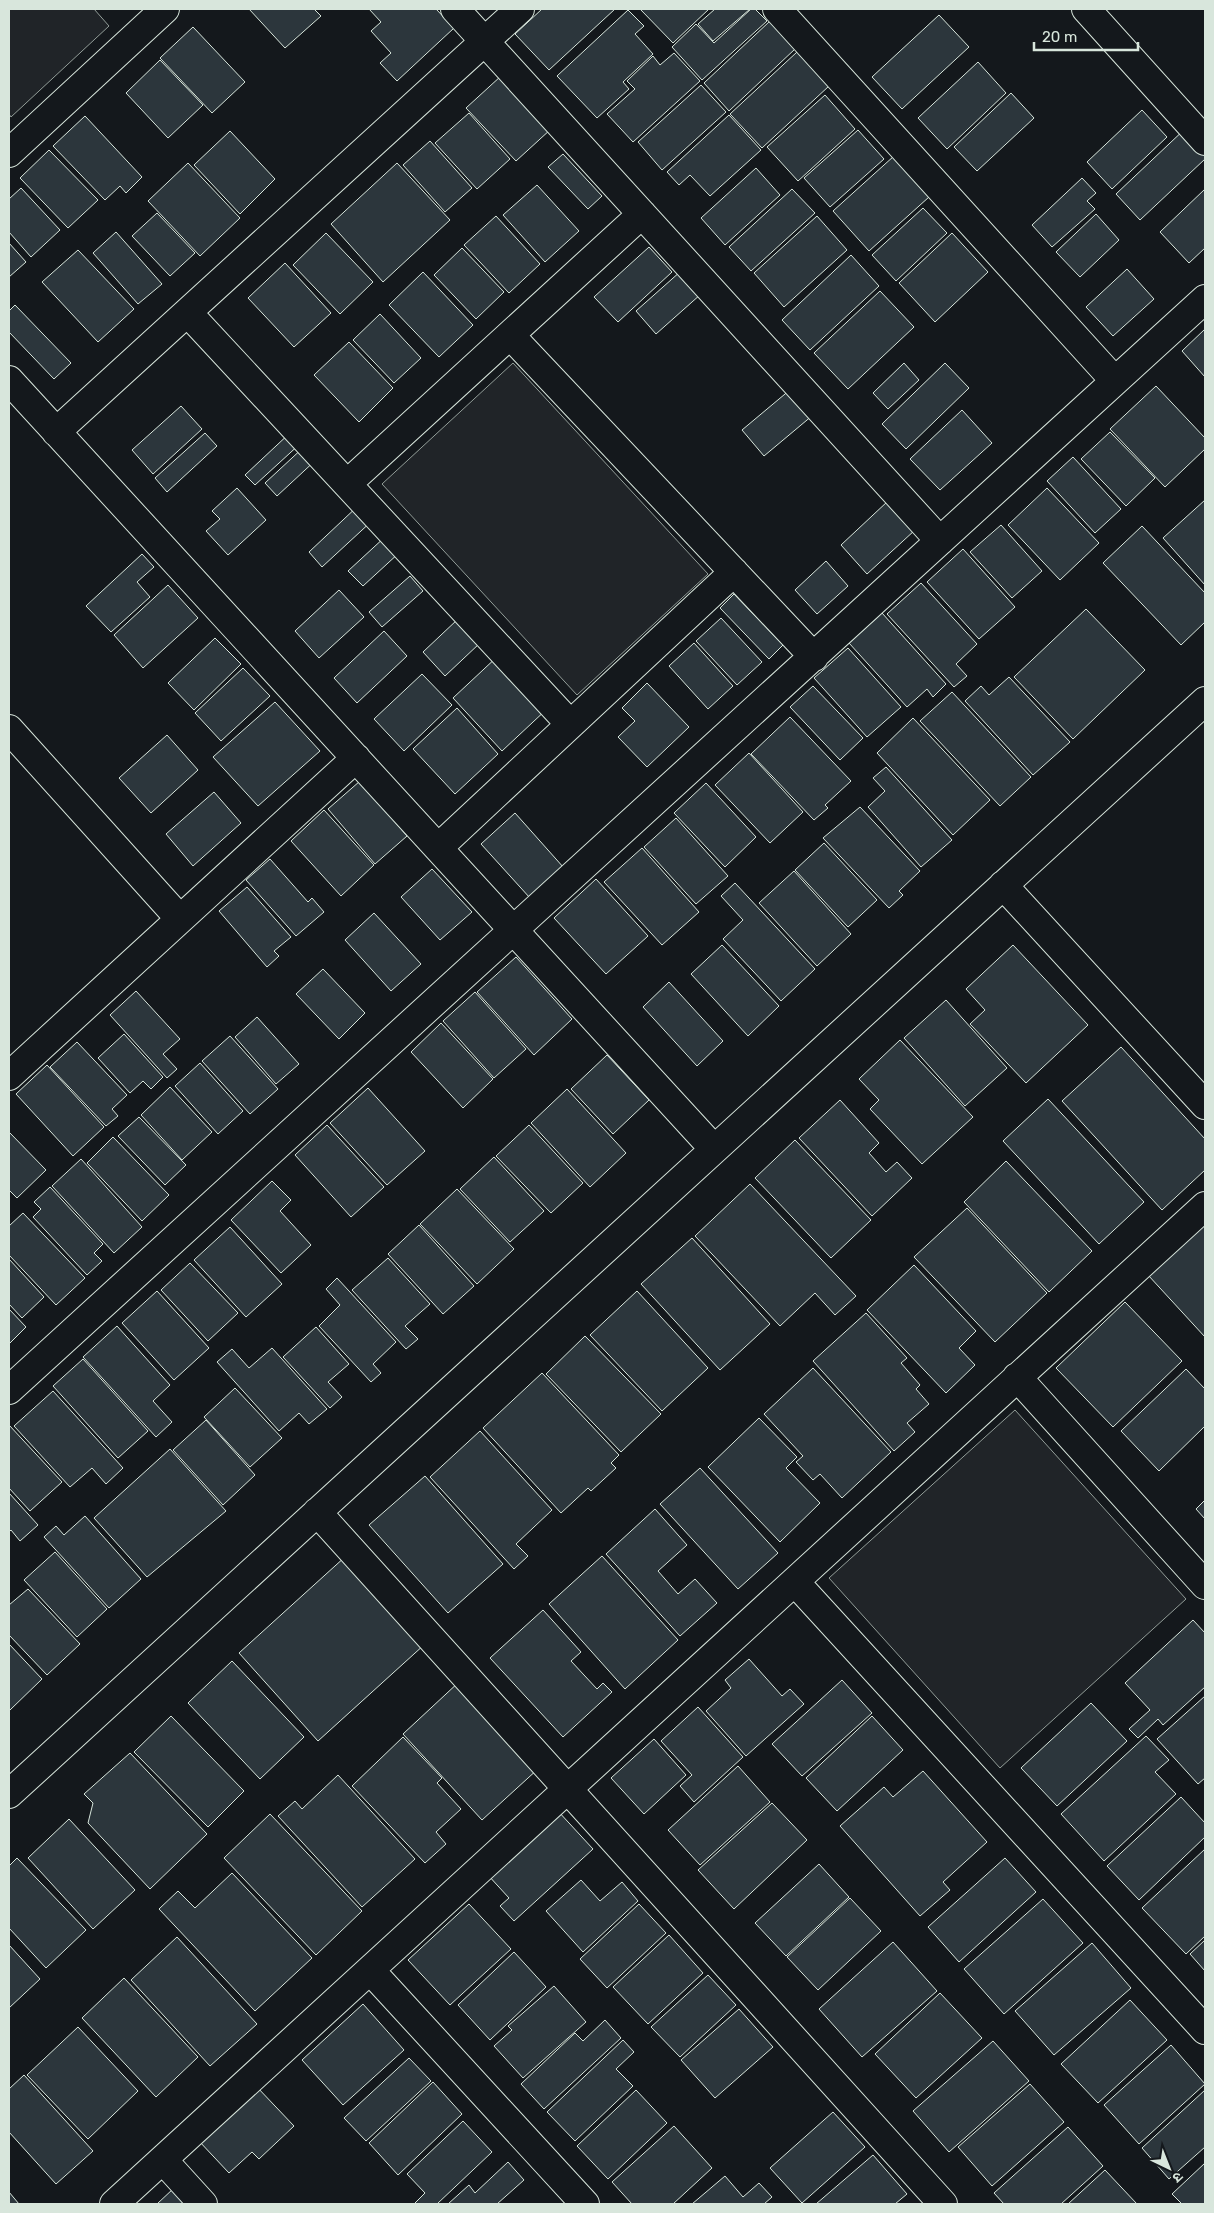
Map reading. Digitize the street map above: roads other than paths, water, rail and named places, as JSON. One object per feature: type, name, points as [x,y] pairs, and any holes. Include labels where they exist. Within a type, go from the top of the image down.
[{"type":"street","points":[[9,153],[165,9]]},
{"type":"street","points":[[455,9],[940,541]]},
{"type":"street","points":[[56,432],[520,9]]},
{"type":"street","points":[[777,9],[1115,381]]},
{"type":"street","points":[[1086,9],[1205,141]]},
{"type":"street","points":[[347,484],[642,214]]},
{"type":"street","points":[[9,1390],[1205,299]]},
{"type":"street","points":[[188,313],[570,724]]},
{"type":"street","points":[[510,334],[814,657]]},
{"type":"street","points":[[9,380],[714,1149]]},
{"type":"street","points":[[438,848],[734,572]]},
{"type":"street","points":[[9,1794],[1205,700]]},
{"type":"street","points":[[9,729],[180,919]]},
{"type":"street","points":[[11,1069],[180,919],[356,758]]},
{"type":"street","points":[[1003,885],[1205,1105]]},
{"type":"street","points":[[114,2204],[1205,1206]]},
{"type":"street","points":[[1017,1377],[1205,1585]]},
{"type":"street","points":[[317,1512],[943,2204]]},
{"type":"street","points":[[795,1582],[1205,2030]]},
{"type":"street","points":[[370,1970],[585,2204]]},
{"type":"street","points":[[163,2160],[203,2204]]}]
